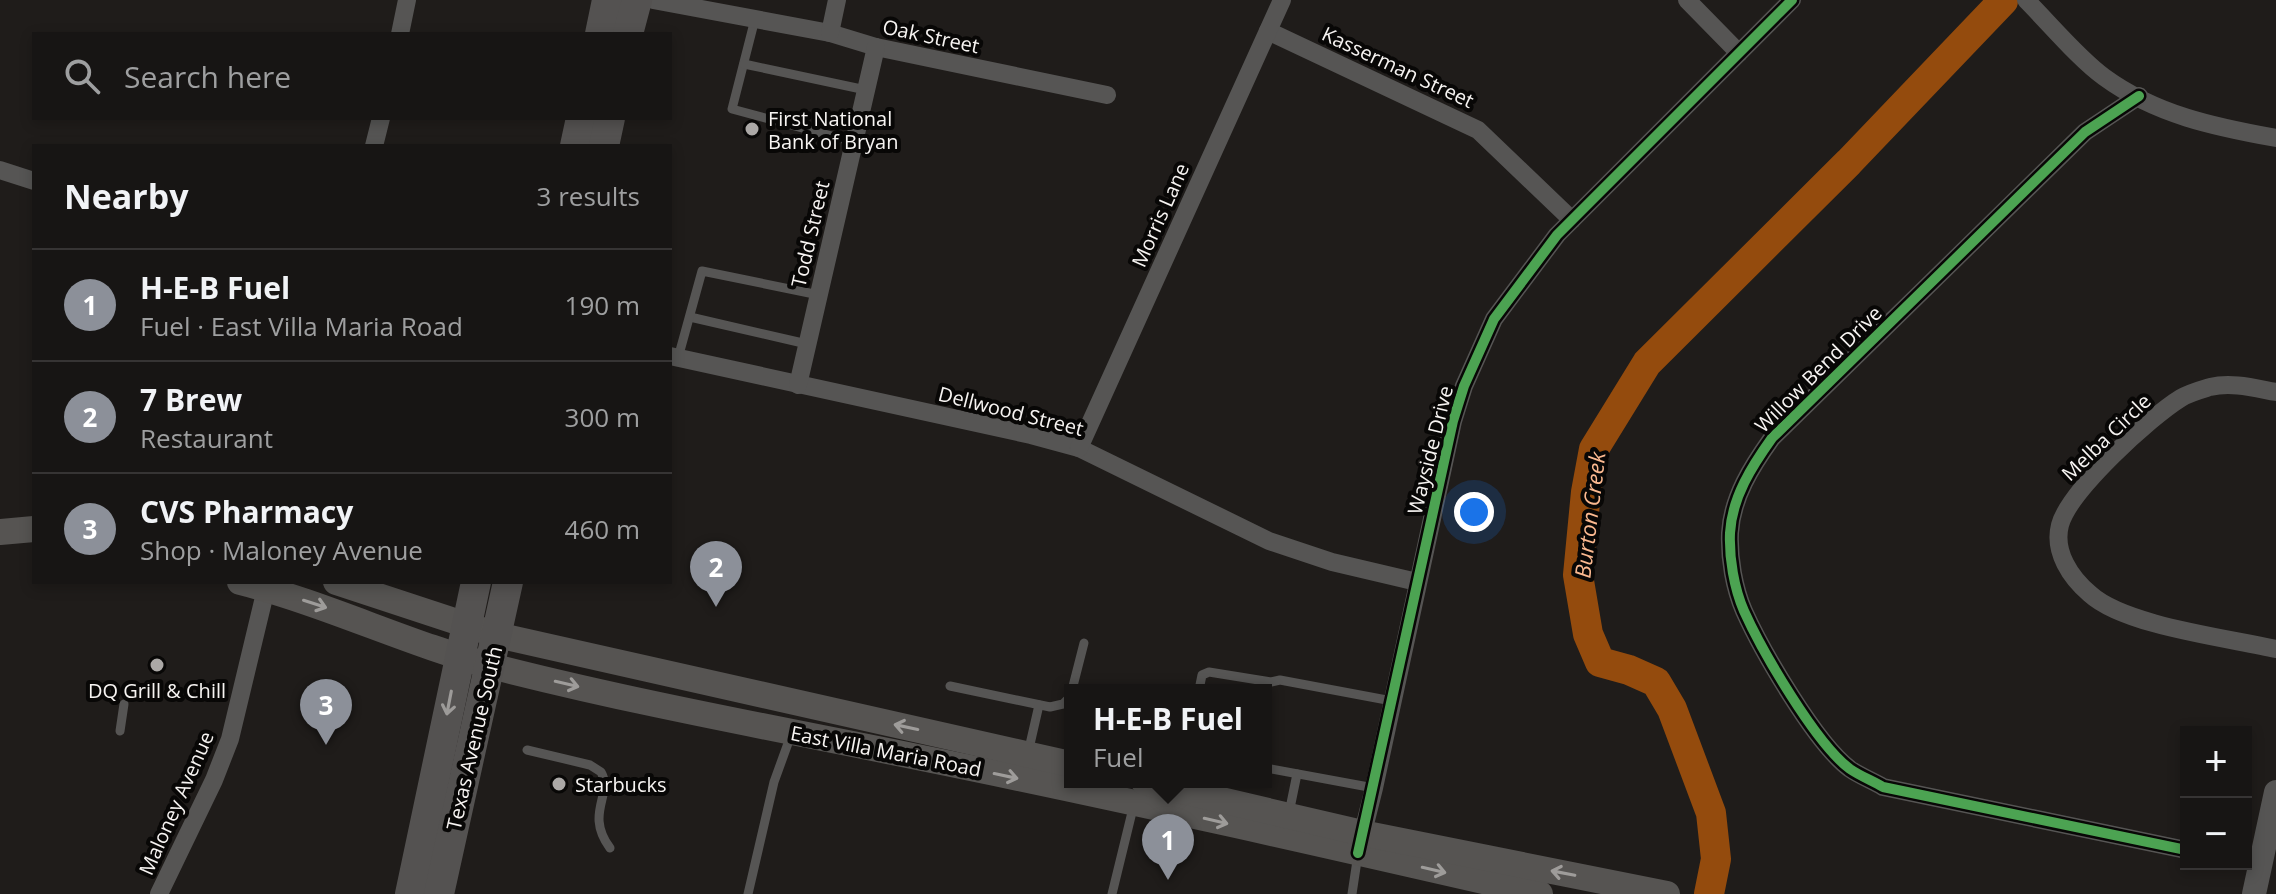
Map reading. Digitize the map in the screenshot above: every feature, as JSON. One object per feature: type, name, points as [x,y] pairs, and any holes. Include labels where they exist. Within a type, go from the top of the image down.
[{"type":"main road","points":[[600,32],[607,0]]},
{"type":"main road","points":[[629,32],[637,0]]},
{"type":"main road","points":[[575,144],[581,120]]},
{"type":"main road","points":[[604,144],[610,120]]},
{"type":"main road","points":[[0,532],[32,529]]},
{"type":"main road","name":"East Villa Maria Road","points":[[247,584],[317,604],[491,666],[643,702],[792,732],[1064,779]]},
{"type":"main road","name":"East Villa Maria Road","points":[[342,584],[497,635],[1064,763]]},
{"type":"main road","name":"Texas Avenue South","points":[[410,894],[476,584]]},
{"type":"main road","name":"Texas Avenue South","points":[[439,894],[508,584]]},
{"type":"main road","name":"East Villa Maria Road","points":[[1116,788],[1360,843],[1540,894]]},
{"type":"main road","name":"East Villa Maria Road","points":[[1139,792],[1200,788],[1288,815],[1360,843],[1667,894]]},
{"type":"street","points":[[400,32],[407,0]]},
{"type":"street","name":"Oak Street","points":[[653,0],[830,33],[876,47],[1107,95]]},
{"type":"street","points":[[830,33],[837,0]]},
{"type":"street","name":"Morris Lane","points":[[1079,448],[1282,0]]},
{"type":"street","points":[[1687,0],[1739,53]]},
{"type":"street","name":"Wayside Drive","points":[[1360,843],[1453,421],[1464,386],[1494,319],[1572,220],[1792,0]]},
{"type":"street","points":[[2026,0],[2104,77],[2168,113],[2207,125],[2276,138]]},
{"type":"street","name":"Kasserman Street","points":[[1268,31],[1478,130],[1572,220]]},
{"type":"street","name":"Todd Street","points":[[798,385],[876,47]]},
{"type":"street","name":"Willow Bend Drive","points":[[2139,96],[2085,132],[1772,438],[1749,471],[1737,500],[1730,532],[1733,573],[1744,610],[1794,700],[1850,769],[1883,787],[2180,849]]},
{"type":"street","points":[[374,144],[380,120]]},
{"type":"street","points":[[0,170],[32,180]]},
{"type":"street","name":"Dellwood Street","points":[[674,357],[1079,448],[1269,541],[1332,562],[1417,582]]},
{"type":"street","name":"Melba Circle","points":[[2276,392],[2237,384],[2211,387],[2184,396],[2164,410],[2071,501],[2060,525],[2059,543],[2068,571],[2091,596],[2115,611],[2149,622],[2276,649]]},
{"type":"street","name":"Maloney Avenue","points":[[160,894],[230,739],[266,589]]},
{"type":"street","points":[[2254,894],[2253,864],[2276,792]]},
{"type":"lane","points":[[755,19],[732,109],[854,142]]},
{"type":"lane","points":[[744,64],[866,90]]},
{"type":"lane","points":[[674,357],[690,317],[702,271],[819,295]]},
{"type":"lane","points":[[690,317],[807,344]]},
{"type":"lane","points":[[1074,684],[1084,643]]},
{"type":"lane","points":[[1200,684],[1202,675],[1209,672],[1271,682],[1280,680],[1392,701]]},
{"type":"lane","points":[[950,686],[1039,705],[1057,707],[1064,702]]},
{"type":"lane","points":[[120,731],[124,704]]},
{"type":"lane","points":[[1028,754],[1039,705]]},
{"type":"lane","points":[[748,894],[774,782],[792,732]]},
{"type":"lane","points":[[527,750],[590,765],[601,772],[604,782],[597,826],[610,848]]},
{"type":"lane","points":[[1272,769],[1374,788]]},
{"type":"lane","points":[[1288,815],[1297,774]]},
{"type":"lane","points":[[1112,894],[1139,792]]},
{"type":"lane","points":[[1352,894],[1360,843]]},
{"type":"waterway","name":"Burton Creek","points":[[1709,894],[1716,859],[1711,813],[1672,709],[1656,682],[1600,662],[1588,634],[1578,575],[1586,492],[1594,449],[1647,363],[1849,162],[2003,1]]},
{"type":"cycle path","points":[[1358,853],[1453,421],[1464,386],[1494,319],[1557,235],[1792,0]]},
{"type":"cycle path","points":[[2139,96],[2085,132],[1772,438],[1750,471],[1739,495],[1732,520],[1730,552],[1740,602],[1763,649],[1806,719],[1836,757],[1854,772],[1883,787],[2180,849]]},
{"type":"place","name":"First National Bank of Bryan","points":[[752,129]]},
{"type":"place","name":"7 Brew","points":[[716,607]]},
{"type":"place","name":"DQ Grill & Chill","points":[[157,665]]},
{"type":"place","name":"CVS Pharmacy","points":[[326,745]]},
{"type":"place","name":"Starbucks","points":[[559,784]]},
{"type":"place","name":"H-E-B Fuel","points":[[1168,880]]}]
